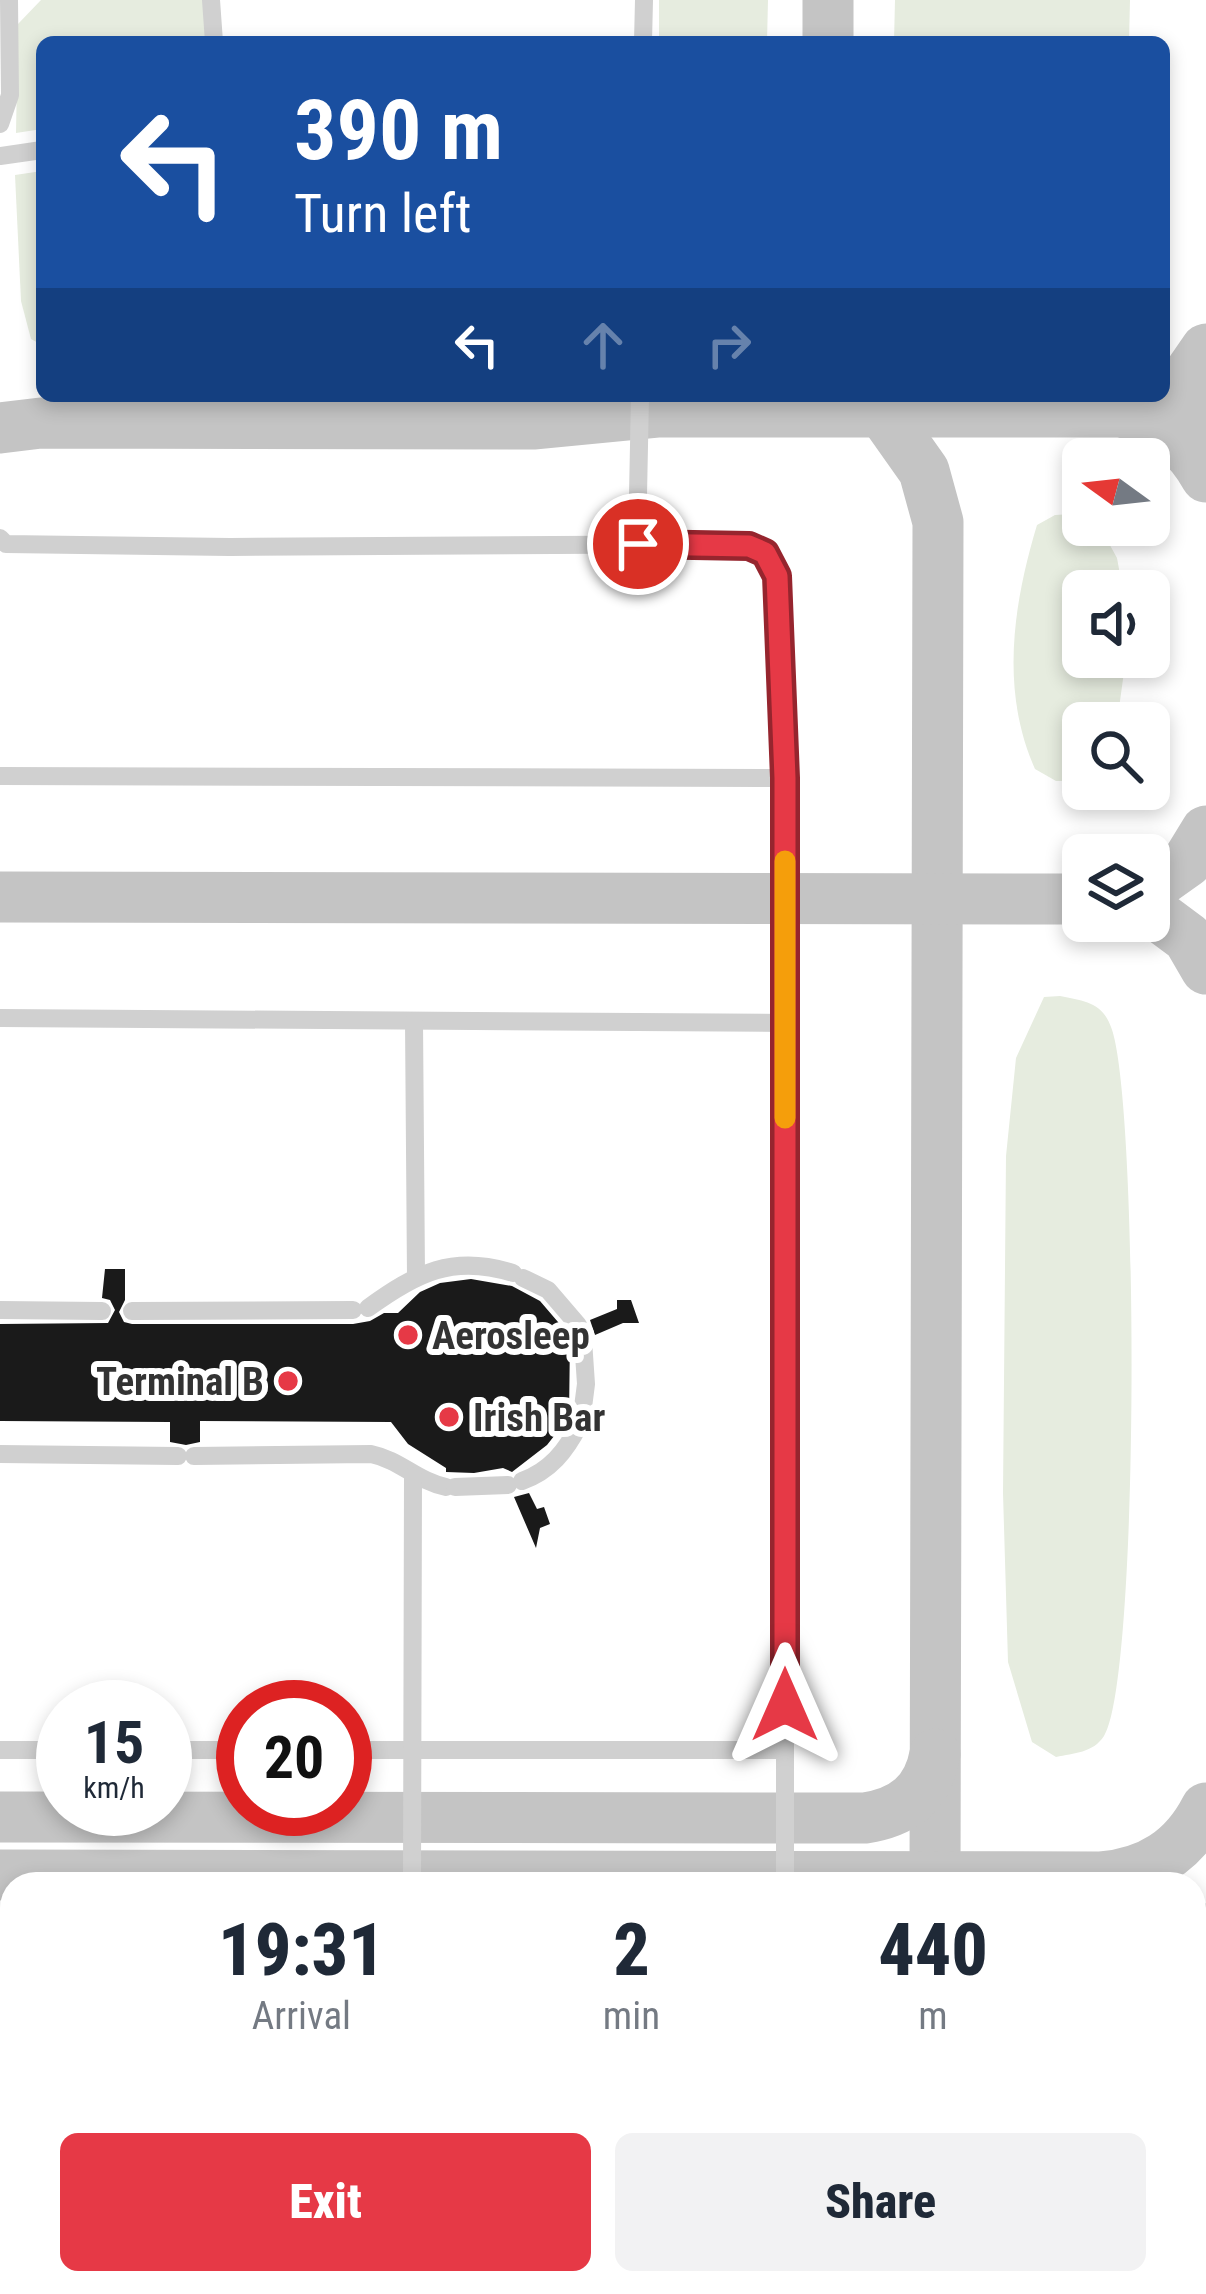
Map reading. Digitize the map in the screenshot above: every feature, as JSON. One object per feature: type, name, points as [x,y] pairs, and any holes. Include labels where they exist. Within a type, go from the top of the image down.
[{"type":"lane","points":[[0,124],[10,95],[10,0]]},
{"type":"lane","points":[[211,0],[214,36]]},
{"type":"lane","points":[[644,0],[644,36]]},
{"type":"lane","points":[[0,156],[36,151]]},
{"type":"lane","points":[[638,544],[640,402]]},
{"type":"lane","points":[[0,538],[6,544],[157,547],[749,546],[770,560],[777,576],[785,778],[785,1872]]},
{"type":"lane","points":[[0,776],[785,778]]},
{"type":"lane","points":[[0,1018],[786,1023]]},
{"type":"lane","points":[[414,1021],[416,1276]]},
{"type":"lane","points":[[0,1454],[371,1454],[390,1458],[413,1476],[450,1487],[515,1483],[549,1467],[581,1420],[581,1332],[548,1290],[518,1275],[475,1264],[416,1276],[360,1309],[132,1311]]},
{"type":"lane","points":[[0,1310],[101,1311]]},
{"type":"lane","points":[[412,1872],[413,1476]]},
{"type":"lane","points":[[0,1750],[36,1750]]},
{"type":"lane","points":[[372,1750],[785,1750]]},
{"type":"shaded area","points":[[41,0],[205,0],[206,36],[36,36],[36,130],[16,133],[18,24]]},
{"type":"shaded area","points":[[659,0],[768,0],[767,36],[659,36]]},
{"type":"shaded area","points":[[895,0],[1130,0],[1129,36],[894,36]]},
{"type":"shaded area","points":[[36,172],[36,342],[31,339],[21,301],[15,175]]},
{"type":"shaded area","points":[[1062,515],[1062,546],[1110,546],[1119,570],[1062,570],[1062,678],[1123,678],[1120,702],[1062,702],[1062,781],[1035,769],[1017,709],[1014,678],[1017,617],[1037,525]]},
{"type":"shaded area","points":[[1060,996],[1103,1012],[1111,1027],[1120,1075],[1127,1159],[1132,1387],[1124,1611],[1116,1692],[1100,1742],[1056,1757],[1032,1742],[1008,1662],[1003,1493],[1006,1156],[1016,1058],[1044,997]]},
{"type":"building","name":"Terminal B","points":[[105,1269],[125,1269],[125,1300],[119,1312],[124,1322],[132,1324],[353,1324],[398,1313],[420,1292],[440,1283],[471,1279],[512,1286],[540,1301],[570,1336],[569,1417],[547,1445],[512,1472],[503,1468],[474,1473],[446,1472],[408,1444],[391,1422],[200,1421],[200,1442],[186,1445],[170,1442],[170,1422],[0,1421],[0,1324],[108,1323],[115,1310],[110,1300],[102,1298]]},
{"type":"building","points":[[617,1300],[631,1300],[639,1323],[623,1323],[595,1335],[590,1320],[617,1309]]},
{"type":"building","points":[[529,1493],[537,1509],[544,1507],[550,1524],[540,1528],[536,1548],[514,1497]]},
{"type":"taxiway","points":[[828,0],[828,36]]},
{"type":"taxiway","points":[[1170,390],[1186,378],[1206,349]]},
{"type":"taxiway","points":[[875,402],[924,471],[938,522],[935,1872]]},
{"type":"taxiway","points":[[0,428],[41,423],[533,424],[657,412],[1206,412]]},
{"type":"taxiway","points":[[1130,415],[1174,438],[1206,477]]},
{"type":"taxiway","points":[[1170,874],[1187,862],[1206,831]]},
{"type":"taxiway","points":[[0,897],[1062,899]]},
{"type":"taxiway","points":[[1170,925],[1188,938],[1206,969]]},
{"type":"taxiway","points":[[0,1817],[865,1818],[891,1811],[912,1798],[927,1780],[935,1754]]},
{"type":"taxiway","points":[[1131,1872],[1176,1848],[1206,1808]]},
{"type":"slow traffic","points":[[785,861],[785,1118]]},
{"type":"place","name":"Aerosleep","points":[[408,1335]]},
{"type":"place","name":"Terminal B","points":[[288,1381]]},
{"type":"place","name":"Irish Bar","points":[[449,1417]]},
{"type":"route","points":[[638,544],[749,546],[765,553],[777,576],[785,778],[785,1705]]}]
